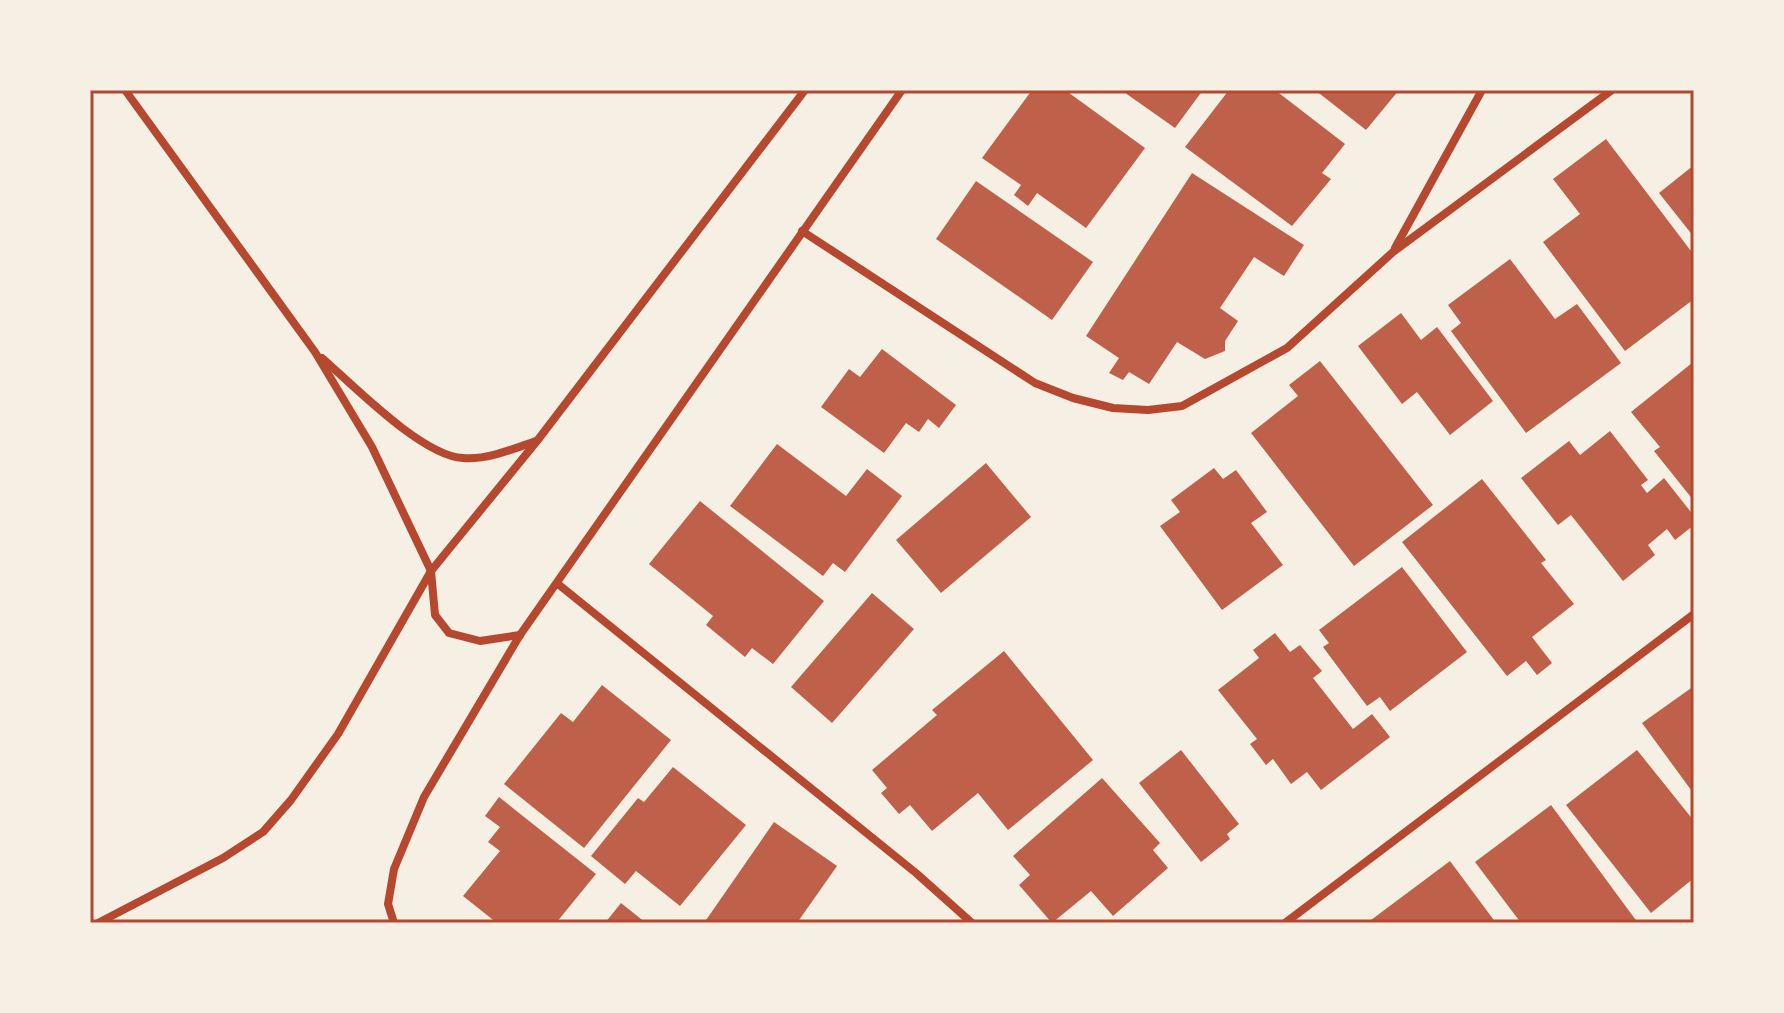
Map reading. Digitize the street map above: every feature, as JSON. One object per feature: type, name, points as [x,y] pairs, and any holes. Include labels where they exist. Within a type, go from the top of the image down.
[{"type":"street","points":[[125,90],[315,352],[372,447],[431,571],[435,615],[449,633],[480,641],[520,635]]},
{"type":"street","points":[[98,923],[194,875],[263,832],[291,800],[338,734],[431,571],[537,441],[805,90]]},
{"type":"street","points":[[394,923],[388,904],[394,869],[424,797],[520,635],[902,90]]},
{"type":"street","points":[[1393,252],[1482,90]]},
{"type":"street","points":[[802,231],[1035,383],[1073,398],[1113,408],[1148,410],[1182,406],[1287,348],[1393,252],[1612,90]]},
{"type":"street","points":[[315,352],[414,438],[461,459],[504,453],[537,441]]},
{"type":"street","points":[[558,584],[916,873],[972,923]]},
{"type":"street","points":[[1285,923],[1694,614]]},
{"type":"building","points":[[1032,90],[1065,90],[1145,148],[1086,228],[1037,193],[1028,206],[1014,195],[1021,185],[982,158]]},
{"type":"building","points":[[1121,90],[1203,90],[1175,128]]},
{"type":"building","points":[[1229,90],[1275,90],[1345,144],[1322,173],[1331,179],[1292,226],[1185,147]]},
{"type":"building","points":[[1315,90],[1399,90],[1366,130]]},
{"type":"building","points":[[1606,139],[1694,255],[1694,299],[1625,351],[1543,242],[1580,214],[1553,179]]},
{"type":"building","points":[[1694,165],[1694,237],[1659,193]]},
{"type":"building","points":[[1192,173],[1304,245],[1284,276],[1254,257],[1220,308],[1238,321],[1225,341],[1225,351],[1205,359],[1177,342],[1149,384],[1129,372],[1123,380],[1109,373],[1119,358],[1086,336]]},
{"type":"building","points":[[976,181],[1093,262],[1052,320],[936,239]]},
{"type":"building","points":[[1510,259],[1555,319],[1577,304],[1621,363],[1526,433],[1451,331],[1461,323],[1448,305]]},
{"type":"building","points":[[1401,313],[1421,340],[1437,327],[1493,401],[1450,435],[1417,392],[1402,404],[1358,346]]},
{"type":"building","points":[[882,349],[956,405],[939,428],[928,419],[919,432],[906,423],[884,453],[821,407],[849,369],[860,377]]},
{"type":"building","points":[[1320,361],[1433,505],[1354,566],[1251,433],[1298,396],[1289,385]]},
{"type":"building","points":[[1692,363],[1694,501],[1654,451],[1660,447],[1631,412]]},
{"type":"building","points":[[1610,431],[1648,480],[1641,485],[1647,493],[1664,478],[1694,516],[1694,525],[1675,540],[1667,529],[1648,545],[1655,555],[1623,581],[1571,515],[1558,525],[1521,478],[1569,441],[1580,455]]},
{"type":"building","points":[[777,444],[846,496],[867,469],[902,496],[845,572],[833,563],[823,576],[730,506]]},
{"type":"building","points":[[986,463],[1031,517],[941,593],[896,540]]},
{"type":"building","points":[[1214,468],[1223,479],[1236,470],[1267,512],[1251,523],[1283,565],[1222,610],[1160,526],[1180,512],[1171,500]]},
{"type":"building","points":[[1482,479],[1546,560],[1541,563],[1574,604],[1532,637],[1552,663],[1537,675],[1526,661],[1507,676],[1402,542]]},
{"type":"building","points":[[700,501],[824,601],[773,664],[752,648],[745,657],[706,625],[713,616],[649,564]]},
{"type":"building","points":[[1402,567],[1467,652],[1390,711],[1380,697],[1367,706],[1323,647],[1329,643],[1319,630]]},
{"type":"building","points":[[872,593],[914,629],[832,723],[791,687]]},
{"type":"building","points":[[1275,633],[1290,652],[1300,645],[1322,671],[1313,678],[1353,729],[1372,714],[1390,737],[1321,790],[1307,772],[1291,784],[1273,759],[1266,765],[1250,744],[1257,739],[1218,690],[1259,658],[1253,650]]},
{"type":"building","points":[[1004,651],[1093,760],[1008,830],[978,793],[932,831],[910,805],[899,814],[881,793],[887,788],[872,770],[937,715],[932,710]]},
{"type":"building","points":[[602,685],[671,740],[584,848],[504,784],[561,713],[573,722]]},
{"type":"building","points":[[1694,686],[1694,794],[1642,723]]},
{"type":"building","points":[[1181,750],[1239,824],[1227,834],[1230,839],[1201,862],[1139,783]]},
{"type":"building","points":[[1637,750],[1694,821],[1694,878],[1651,913],[1566,805]]},
{"type":"building","points":[[673,767],[746,825],[680,906],[636,871],[625,884],[591,856],[638,798],[644,802]]},
{"type":"building","points":[[1102,778],[1160,843],[1153,850],[1168,868],[1113,916],[1091,891],[1052,923],[1019,885],[1030,875],[1013,856]]},
{"type":"building","points":[[499,797],[596,874],[556,923],[497,923],[463,896],[500,851],[488,842],[500,827],[485,816]]},
{"type":"building","points":[[1551,805],[1638,923],[1521,923],[1475,862]]},
{"type":"building","points":[[774,822],[837,866],[797,923],[704,923]]},
{"type":"building","points":[[1450,861],[1496,923],[1367,923]]},
{"type":"building","points":[[621,903],[646,923],[605,923]]}]
